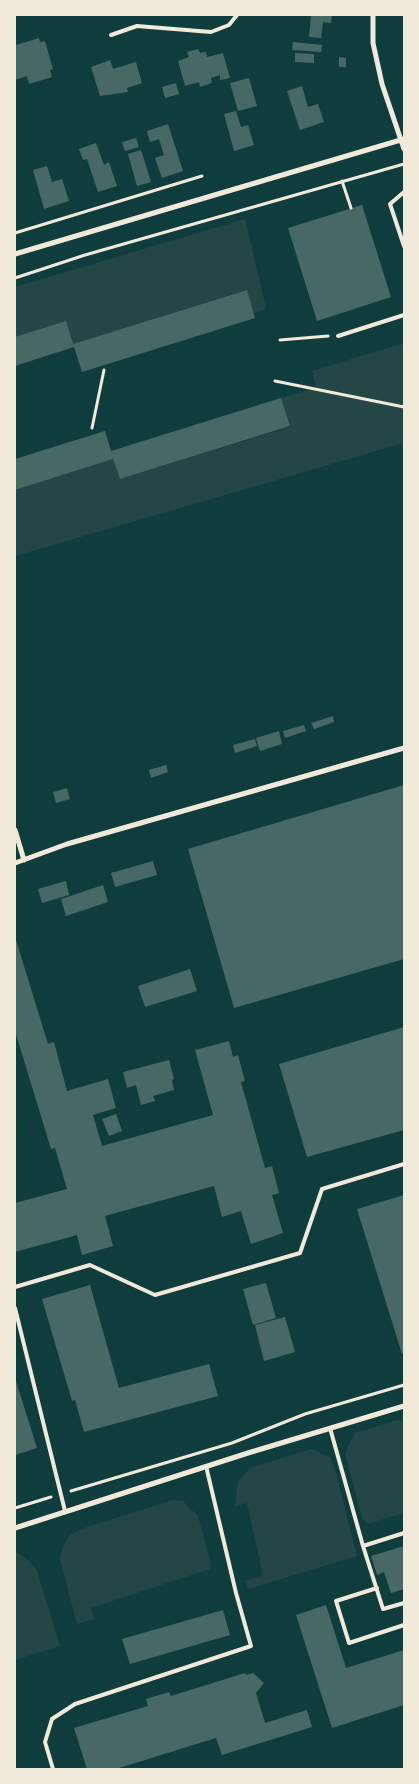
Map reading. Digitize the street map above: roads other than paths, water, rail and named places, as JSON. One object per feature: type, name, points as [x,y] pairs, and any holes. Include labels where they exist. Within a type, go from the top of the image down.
[{"type":"street","points":[[373,15],[373,43],[377,64],[404,149]]},
{"type":"street","points":[[15,254],[402,139]]},
{"type":"street","points":[[15,863],[76,842],[404,748]]},
{"type":"street","points":[[15,830],[24,860]]},
{"type":"street","points":[[15,1528],[206,1466],[404,1406]]},
{"type":"lane","points":[[111,35],[138,26],[211,32],[230,25],[237,15]]},
{"type":"lane","points":[[404,192],[390,204],[404,246]]},
{"type":"lane","points":[[338,336],[404,315]]},
{"type":"lane","points":[[15,1287],[90,1265],[154,1295],[300,1253],[322,1189],[404,1164]]},
{"type":"lane","points":[[15,1308],[64,1511]]},
{"type":"lane","points":[[330,1428],[363,1546],[384,1609],[404,1603]]},
{"type":"lane","points":[[53,1769],[45,1742],[52,1719],[75,1704],[251,1646],[206,1466]]},
{"type":"lane","points":[[363,1546],[404,1533]]},
{"type":"lane","points":[[377,1588],[336,1601],[349,1643],[404,1626]]}]
